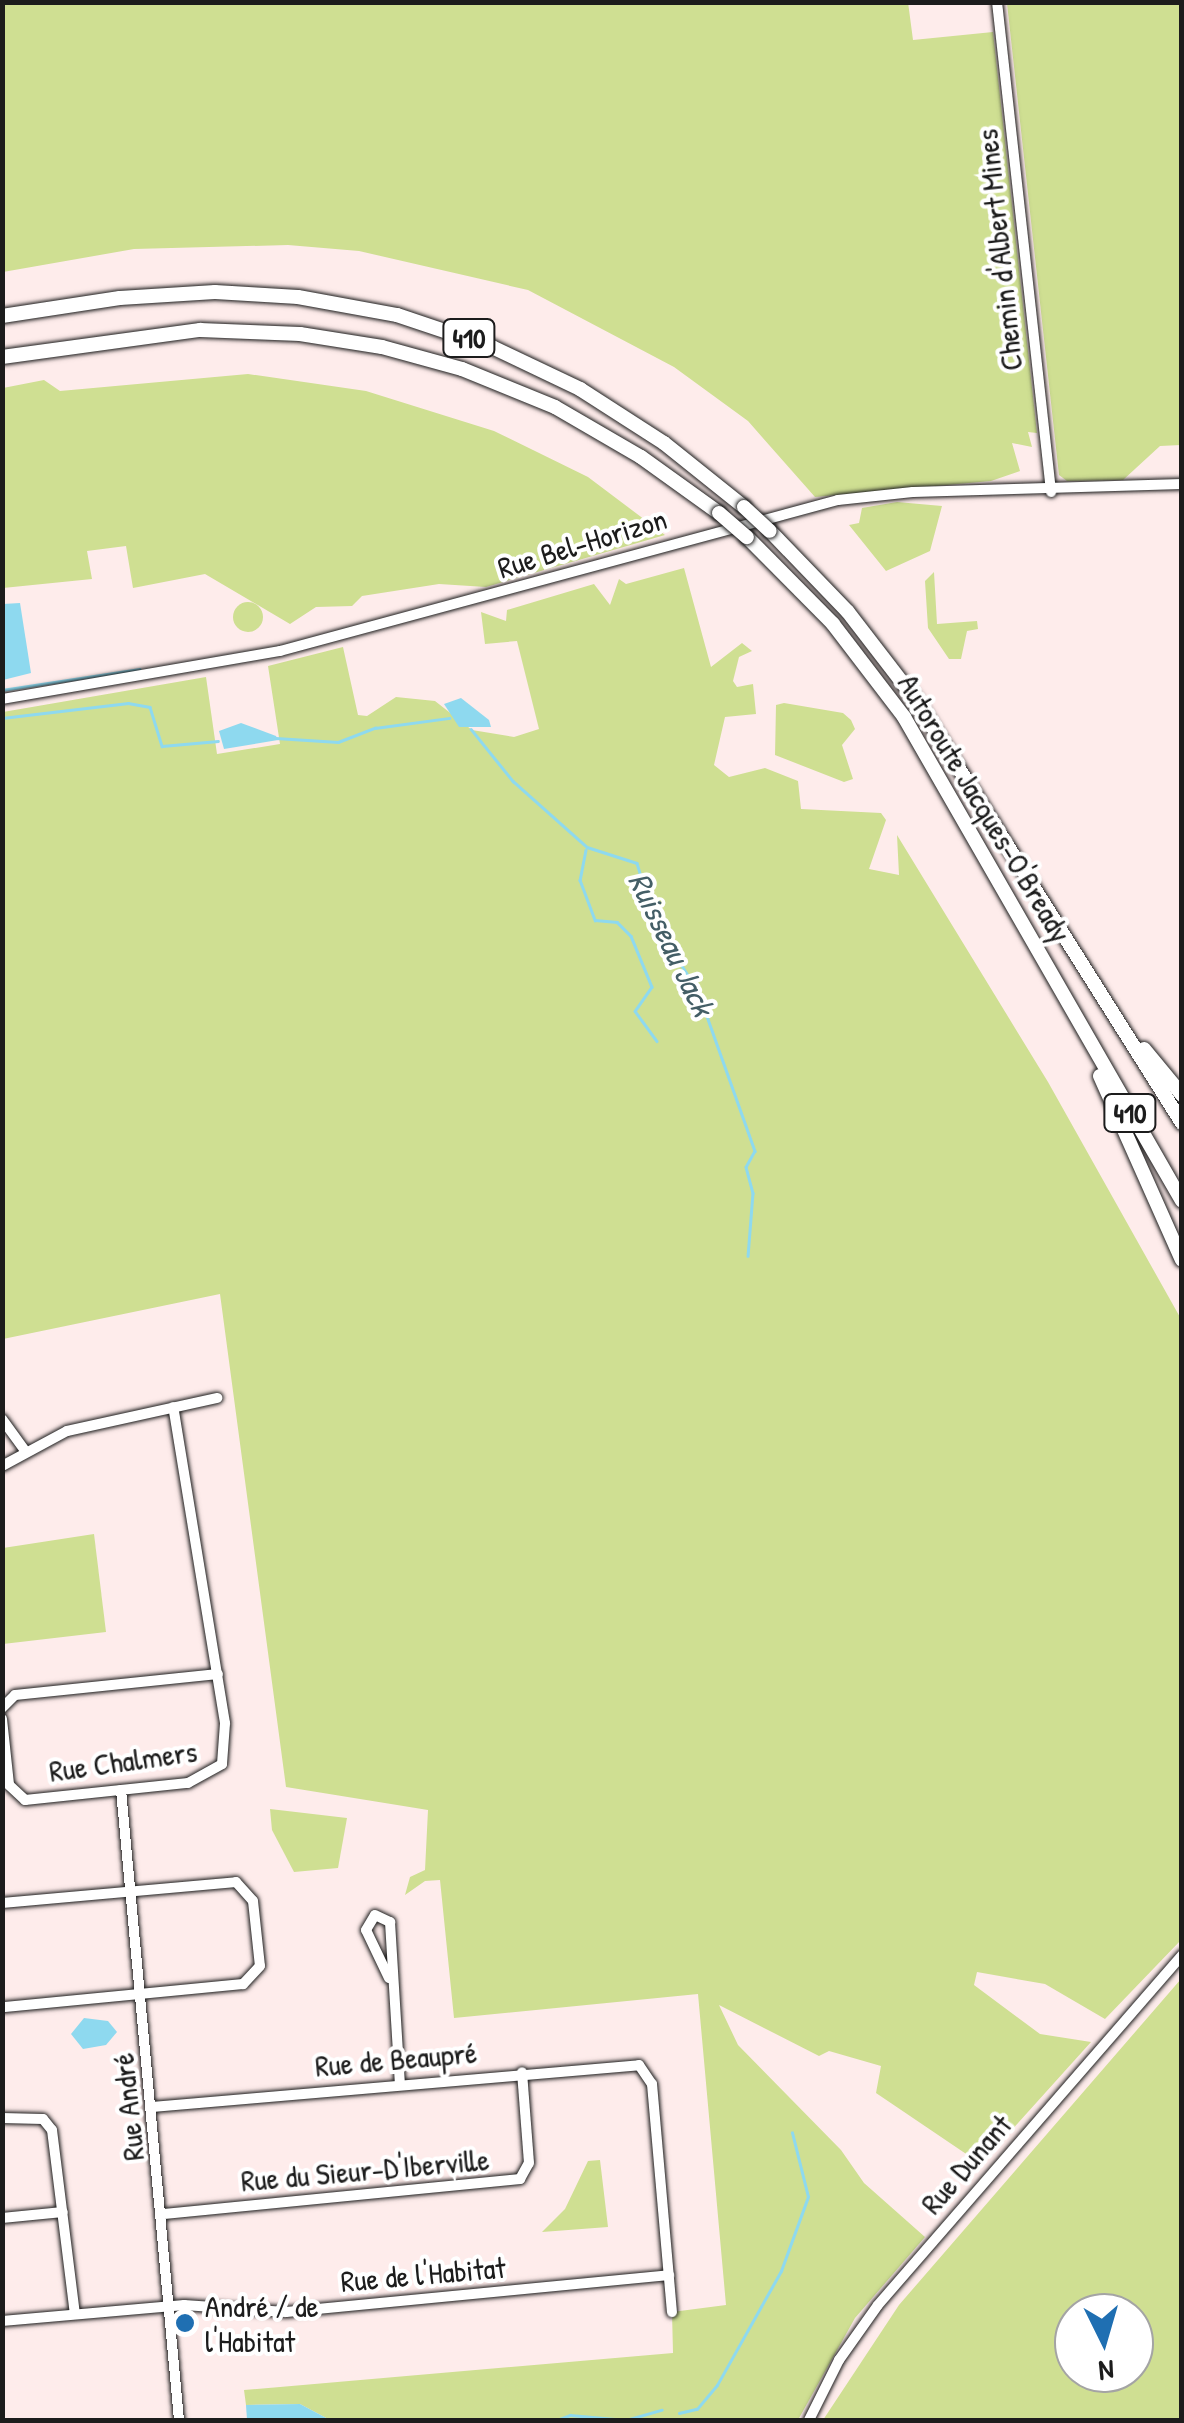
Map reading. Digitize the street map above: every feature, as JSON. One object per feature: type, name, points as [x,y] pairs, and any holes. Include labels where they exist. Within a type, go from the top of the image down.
[{"type":"highway","name":"Autoroute Jacques-O'Bready","points":[[2,316],[215,292],[298,297],[414,320],[507,353],[580,389],[664,443],[770,531],[848,612],[915,699],[1182,1123]]},
{"type":"highway","name":"Autoroute Jacques-O'Bready","points":[[2,357],[142,334],[216,330],[300,334],[398,350],[478,375],[570,415],[720,513],[822,612],[894,704],[1182,1200]]},
{"type":"highway","points":[[1111,1010],[1182,1095]]},
{"type":"highway","points":[[1080,1024],[1182,1260]]},
{"type":"street","name":"Chemin d'Albert Mines","points":[[997,2],[1052,492]]},
{"type":"street","name":"Rue Bel-Horizon","points":[[2,699],[280,651],[838,500],[913,492],[1052,492],[1182,484]]},
{"type":"street","points":[[2,1466],[80,1426],[218,1398]]},
{"type":"street","name":"Rue Chalmers","points":[[2,1719],[9,1785],[20,1798],[199,1781],[216,1772],[227,1748],[173,1407]]},
{"type":"street","points":[[2,1420],[26,1452]]},
{"type":"street","points":[[2,1708],[15,1696],[218,1674]]},
{"type":"street","name":"Rue André","points":[[121,1790],[173,2306],[179,2420]]},
{"type":"street","points":[[2,1903],[236,1882],[253,1901],[260,1966],[255,1978],[142,1994],[2,2007]]},
{"type":"street","points":[[389,1978],[366,1930],[375,1915],[390,1922],[389,1978],[400,2084]]},
{"type":"street","name":"Rue Dunant","points":[[809,2420],[839,2360],[878,2305],[1182,1955]]},
{"type":"street","name":"Rue de Beaupré","points":[[152,2106],[629,2062],[644,2068],[652,2084],[669,2276]]},
{"type":"street","name":"Rue du Sieur-D'Iberville","points":[[164,2214],[520,2179],[528,2163],[522,2072]]},
{"type":"street","points":[[2,2118],[34,2116],[48,2124],[74,2314]]},
{"type":"street","points":[[2,2218],[63,2212]]},
{"type":"street","points":[[669,2276],[672,2312]]},
{"type":"street","name":"Rue de l'Habitat","points":[[2,2322],[173,2306],[266,2314],[669,2276]]},
{"type":"green space","points":[[3,2],[908,2],[913,40],[993,32],[1037,433],[1028,432],[1032,447],[1012,443],[1020,471],[991,481],[815,497],[748,421],[674,367],[528,290],[359,251],[288,245],[134,249],[3,272]]},
{"type":"green space","points":[[1007,3],[1181,3],[1181,445],[1160,446],[1123,480],[1067,481],[1059,475]]},
{"type":"green space","points":[[248,374],[366,391],[494,431],[588,477],[665,535],[486,587],[439,584],[362,596],[352,606],[316,607],[290,624],[205,574],[133,588],[126,546],[87,551],[92,579],[3,588],[3,388],[44,380],[60,391]]},
{"type":"green space","points":[[897,502],[942,506],[930,551],[886,571],[849,525],[859,523],[862,508]]},
{"type":"green space","points":[[684,568],[711,667],[742,643],[752,651],[739,657],[733,681],[737,687],[753,684],[756,714],[725,717],[714,765],[729,777],[765,768],[798,781],[801,809],[881,813],[886,820],[869,869],[899,875],[897,835],[1048,1082],[1181,1319],[1181,1940],[1105,2019],[1045,1984],[977,1972],[974,1985],[1040,2034],[1091,2042],[981,2164],[876,2093],[881,2066],[829,2051],[819,2056],[719,2005],[738,2045],[841,2150],[864,2183],[925,2237],[855,2318],[798,2420],[330,2420],[300,2404],[246,2405],[244,2390],[673,2353],[672,2312],[726,2305],[698,1994],[454,2018],[440,1880],[425,1881],[405,1895],[410,1877],[425,1870],[428,1810],[286,1787],[220,1294],[3,1339],[3,712],[206,677],[217,754],[280,744],[268,666],[343,647],[358,715],[367,716],[396,697],[435,701],[472,730],[514,737],[539,729],[517,641],[485,644],[481,612],[506,621],[507,610],[594,584],[610,605],[619,579],[626,584]]},
{"type":"green space","points":[[934,572],[937,624],[977,621],[978,629],[967,631],[961,659],[949,659],[928,628],[925,581]]},
{"type":"green space","points":[[248,602],[259,606],[263,617],[259,628],[248,632],[237,628],[233,617],[237,606]]},
{"type":"green space","points":[[776,705],[843,713],[851,720],[855,729],[842,745],[853,779],[844,782],[775,755]]},
{"type":"green space","points":[[94,1534],[106,1632],[3,1644],[3,1548]]},
{"type":"green space","points":[[270,1809],[347,1818],[338,1868],[294,1872],[272,1830]]},
{"type":"green space","points":[[1181,1979],[1181,2420],[823,2420],[899,2305]]},
{"type":"green space","points":[[600,2160],[608,2227],[542,2232],[565,2209],[588,2161]]},
{"type":"water","points":[[20,603],[31,673],[3,680],[3,604]]},
{"type":"water","points":[[461,698],[489,720],[491,727],[459,727],[444,704]]},
{"type":"water","points":[[241,723],[278,740],[224,749],[219,731]]},
{"type":"water","points":[[84,2018],[108,2021],[117,2032],[106,2045],[83,2049],[71,2034]]},
{"type":"water","points":[[300,2404],[330,2420],[247,2420],[246,2405]]},
{"type":"waterway","points":[[2,690],[139,669]]},
{"type":"waterway","name":"Ruisseau Jack","points":[[2,718],[128,703],[150,707],[162,746],[218,741]]},
{"type":"waterway","name":"Ruisseau Jack","points":[[276,738],[338,742],[375,728],[449,718]]},
{"type":"waterway","name":"Ruisseau Jack","points":[[471,729],[513,781],[587,847],[637,863],[655,923],[698,991],[755,1151],[746,1167],[753,1193],[748,1256]]},
{"type":"waterway","points":[[586,850],[580,880],[595,920],[617,922],[631,936],[652,987],[635,1011],[657,1041]]},
{"type":"waterway","points":[[679,2413],[697,2409],[717,2385],[781,2271],[808,2197],[792,2133]]},
{"type":"waterway","points":[[557,2420],[570,2415],[626,2420],[662,2410]]},
{"type":"place","name":"André / de l'Habitat","points":[[185,2323]]}]
